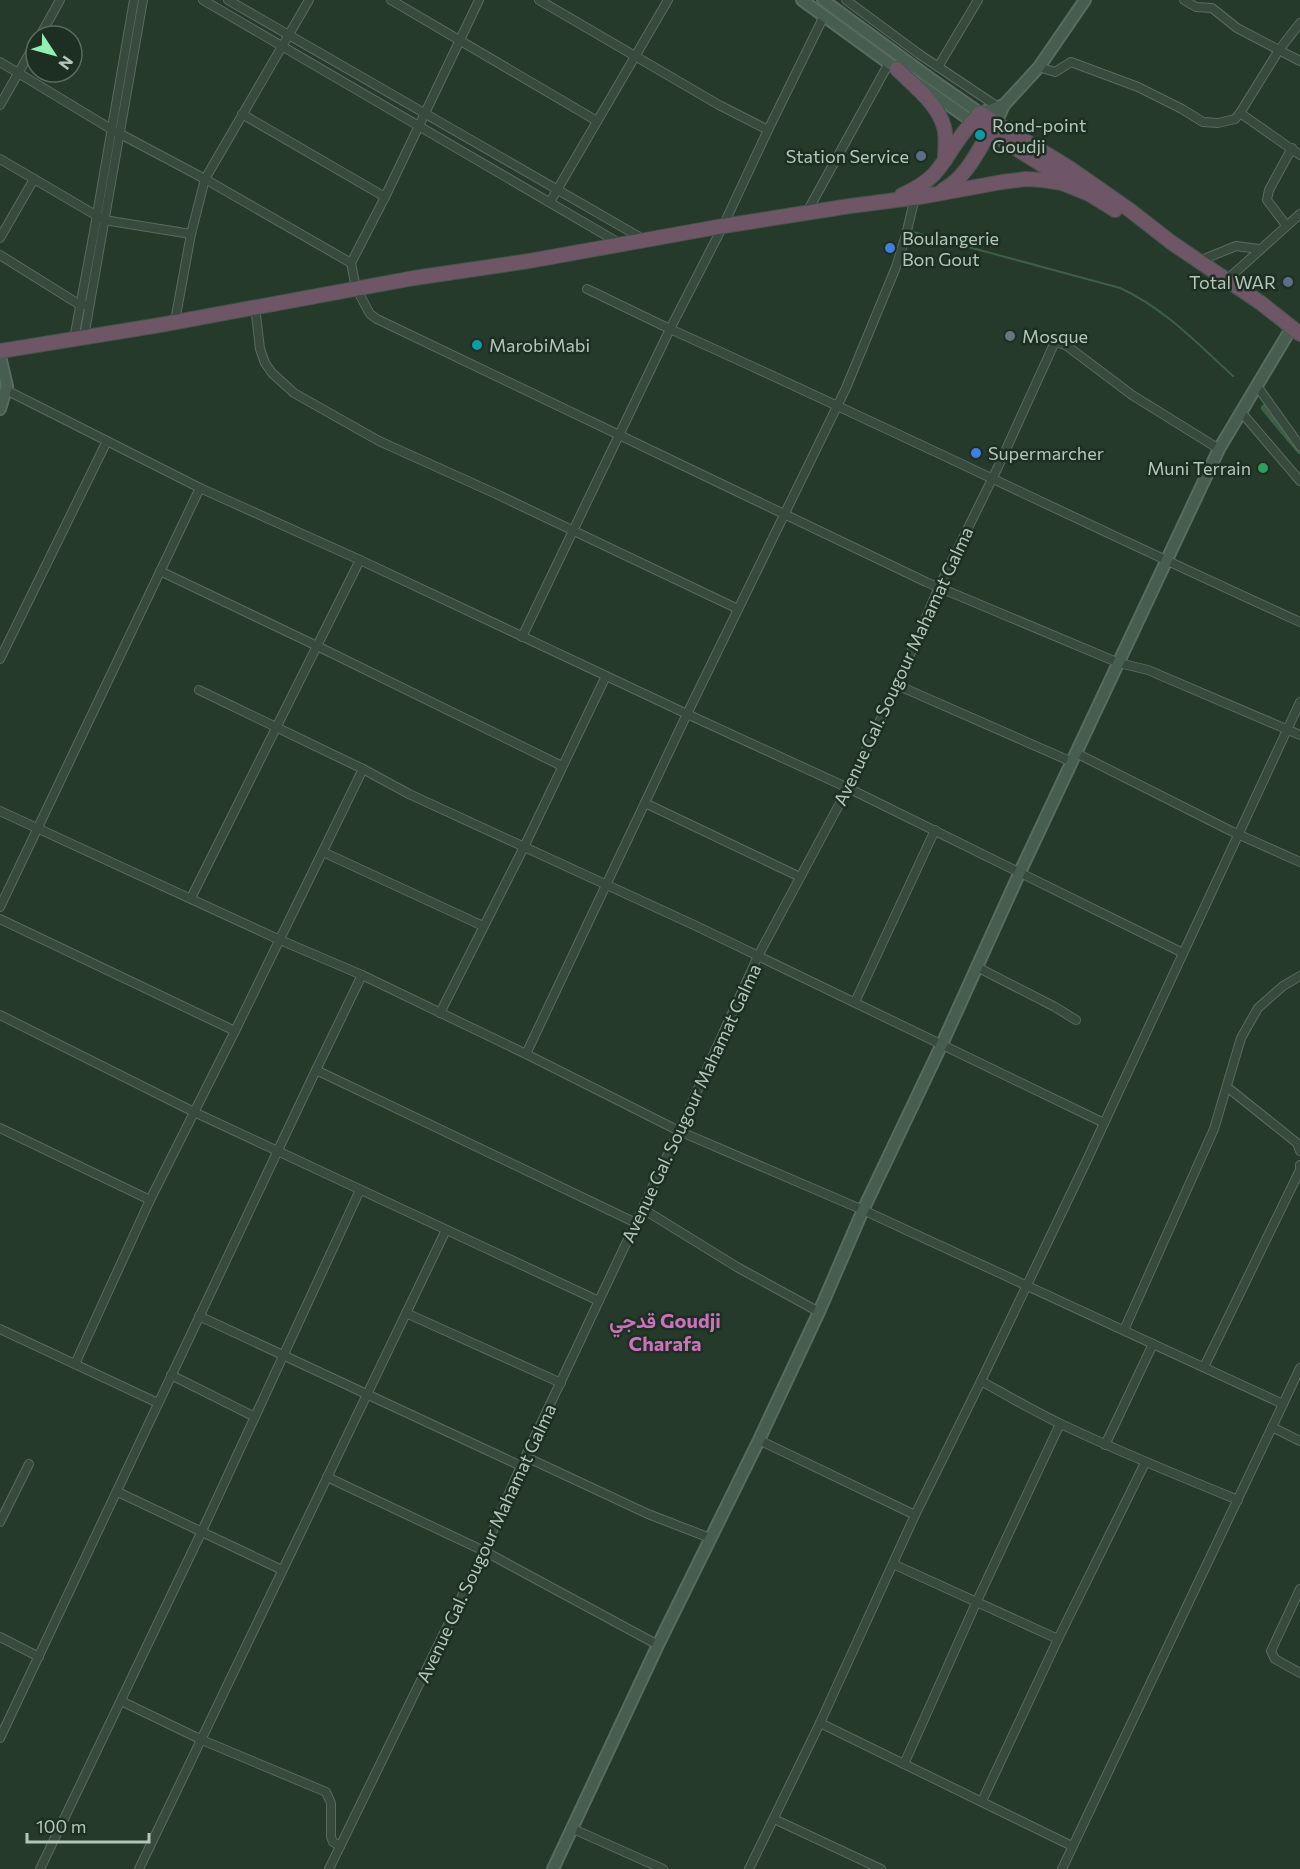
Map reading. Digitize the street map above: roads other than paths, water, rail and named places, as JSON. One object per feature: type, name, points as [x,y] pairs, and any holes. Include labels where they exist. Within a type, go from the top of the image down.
[{"type":"highway","points":[[893,66],[935,108],[946,133],[945,160]]},
{"type":"highway","points":[[889,200],[928,181],[977,118],[1080,175],[1172,243]]},
{"type":"highway","points":[[992,127],[1087,192],[1205,265],[1296,331]]},
{"type":"highway","points":[[932,194],[953,184],[960,177],[975,157],[992,127]]},
{"type":"highway","points":[[0,351],[723,226],[1026,179],[1062,183],[1087,192]]},
{"type":"main road","points":[[802,0],[893,66],[977,118]]},
{"type":"main road","points":[[823,0],[931,80],[977,118]]},
{"type":"main road","points":[[977,118],[1001,106],[1039,67],[1085,0]]},
{"type":"main road","points":[[992,127],[1001,106]]},
{"type":"main road","points":[[553,1869],[658,1645],[759,1440],[819,1312],[862,1210],[942,1044],[1020,872],[1219,449],[1257,386],[1296,331]]},
{"type":"main road","points":[[0,356],[6,378],[6,390],[0,409]]},
{"type":"street","points":[[47,24],[60,0]]},
{"type":"street","points":[[79,338],[100,218],[111,129],[134,0]]},
{"type":"street","points":[[100,218],[120,134],[143,0]]},
{"type":"street","points":[[204,0],[621,244]]},
{"type":"street","points":[[228,0],[644,240]]},
{"type":"street","points":[[175,321],[191,234],[205,179],[309,0]]},
{"type":"street","points":[[390,0],[597,121]]},
{"type":"street","points":[[479,0],[351,263],[356,288],[370,314],[377,320],[939,587],[1119,663],[1148,670],[1300,735]]},
{"type":"street","points":[[539,0],[719,105],[768,130]]},
{"type":"street","points":[[550,202],[668,0]]},
{"type":"street","points":[[837,10],[845,0],[938,67],[1001,106]]},
{"type":"street","points":[[938,67],[978,0]]},
{"type":"street","points":[[1184,0],[1196,7],[1212,8],[1238,28],[1300,61]]},
{"type":"street","points":[[522,637],[824,16]]},
{"type":"street","points":[[1039,67],[1055,72],[1071,62],[1138,87],[1203,122],[1218,123],[1235,119],[1240,113],[1279,50],[1300,22]]},
{"type":"street","points":[[0,62],[111,129],[205,179],[351,263]]},
{"type":"street","points":[[0,105],[24,64]]},
{"type":"street","points":[[807,212],[893,66]]},
{"type":"street","points":[[1240,113],[1300,155]]},
{"type":"street","points":[[242,114],[385,197]]},
{"type":"street","points":[[1286,225],[1267,200],[1269,190],[1292,148]]},
{"type":"street","points":[[0,159],[100,218],[191,234]]},
{"type":"street","points":[[0,238],[34,178]]},
{"type":"street","points":[[526,1054],[837,405],[896,267],[915,197]]},
{"type":"street","points":[[1205,265],[1230,277],[1300,214]]},
{"type":"street","points":[[1205,265],[1236,246],[1259,249]]},
{"type":"street","points":[[0,255],[85,305]]},
{"type":"street","points":[[587,289],[1300,622]]},
{"type":"street","points":[[255,306],[260,349],[265,363],[272,374],[294,393],[379,441],[738,609]]},
{"type":"street","name":"Avenue Gal. Sougour Mahamat Galma","points":[[329,1869],[484,1551],[758,956],[848,788],[897,685],[939,587],[1054,344],[1060,343],[1067,346],[1132,395],[1219,449]]},
{"type":"street","points":[[1257,386],[1300,446]]},
{"type":"street","points":[[6,390],[200,488],[360,560],[848,788],[1183,952]]},
{"type":"street","points":[[1242,413],[1300,481]]},
{"type":"street","points":[[0,659],[107,441]]},
{"type":"street","points":[[0,907],[200,488]]},
{"type":"street","points":[[191,898],[360,560]]},
{"type":"street","points":[[160,571],[562,766]]},
{"type":"street","points":[[440,1013],[524,847],[606,676]]},
{"type":"street","points":[[897,685],[1074,757],[1300,862]]},
{"type":"street","points":[[199,690],[363,769],[409,794],[758,956],[1104,1123]]},
{"type":"street","points":[[749,1869],[820,1723],[915,1515],[1104,1123],[1300,702]]},
{"type":"street","points":[[75,1364],[150,1200],[363,769]]},
{"type":"street","points":[[645,803],[800,877]]},
{"type":"street","points":[[0,811],[280,940],[362,975],[679,1131],[862,1210],[1283,1404]]},
{"type":"street","points":[[855,1002],[935,830]]},
{"type":"street","points":[[323,852],[483,926]]},
{"type":"street","points":[[0,919],[235,1031]]},
{"type":"street","points":[[977,967],[1055,1006],[1076,1020]]},
{"type":"street","points":[[0,1738],[362,975]]},
{"type":"street","points":[[1124,1330],[1214,1129],[1231,1065],[1241,1038],[1258,1008],[1283,986],[1300,976]]},
{"type":"street","points":[[0,1015],[194,1112],[599,1302]]},
{"type":"street","points":[[316,1070],[636,1223]]},
{"type":"street","points":[[1227,1087],[1297,1143],[1300,1151]]},
{"type":"street","points":[[0,1128],[150,1200]]},
{"type":"street","points":[[1204,1367],[1300,1166]]},
{"type":"street","points":[[40,1869],[202,1532],[360,1190]]},
{"type":"street","points":[[643,1209],[737,1267],[819,1312]]},
{"type":"street","points":[[139,1869],[446,1230]]},
{"type":"street","points":[[406,1313],[561,1383]]},
{"type":"street","points":[[199,1316],[522,1466]]},
{"type":"street","points":[[0,1329],[158,1403]]},
{"type":"street","points":[[1105,1445],[1153,1344]]},
{"type":"street","points":[[1062,1869],[1300,1368]]},
{"type":"street","points":[[171,1375],[255,1417]]},
{"type":"street","points":[[981,1381],[1060,1424],[1105,1445],[1238,1500]]},
{"type":"street","points":[[904,1764],[1060,1424]]},
{"type":"street","points":[[1272,1427],[1300,1441]]},
{"type":"street","points":[[759,1440],[915,1515]]},
{"type":"street","points":[[526,1457],[648,1514],[710,1538]]},
{"type":"street","points":[[982,1801],[1145,1462]]},
{"type":"street","points":[[0,1522],[29,1464]]},
{"type":"street","points":[[327,1477],[484,1551],[658,1645]]},
{"type":"street","points":[[118,1492],[282,1570]]},
{"type":"street","points":[[893,1564],[1058,1639]]},
{"type":"street","points":[[1300,1589],[1271,1650],[1275,1659],[1300,1673]]},
{"type":"street","points":[[0,1637],[39,1657]]},
{"type":"street","points":[[121,1701],[202,1740],[326,1792],[331,1803],[331,1837],[333,1842],[340,1846]]},
{"type":"street","points":[[820,1723],[1072,1846]]},
{"type":"street","points":[[774,1819],[881,1869]]},
{"type":"street","points":[[572,1828],[663,1869]]},
{"type":"waterway","points":[[913,232],[1120,288],[1166,316],[1233,376]]},
{"type":"waterway","points":[[1265,408],[1300,450]]},
{"type":"place","name":"Rond-point Goudji","points":[[980,135]]},
{"type":"place","name":"Station Service","points":[[921,156]]},
{"type":"place","name":"Boulangerie Bon Gout","points":[[890,248]]},
{"type":"place","name":"Total WAR","points":[[1288,282]]},
{"type":"place","name":"Mosque","points":[[1010,336]]},
{"type":"place","name":"MarobiMabi","points":[[477,345]]},
{"type":"place","name":"Supermarcher","points":[[976,453]]},
{"type":"place","name":"Muni Terrain","points":[[1263,468]]},
{"type":"district","name":"قدجي Goudji Charafa","points":[[665,1332]]}]
